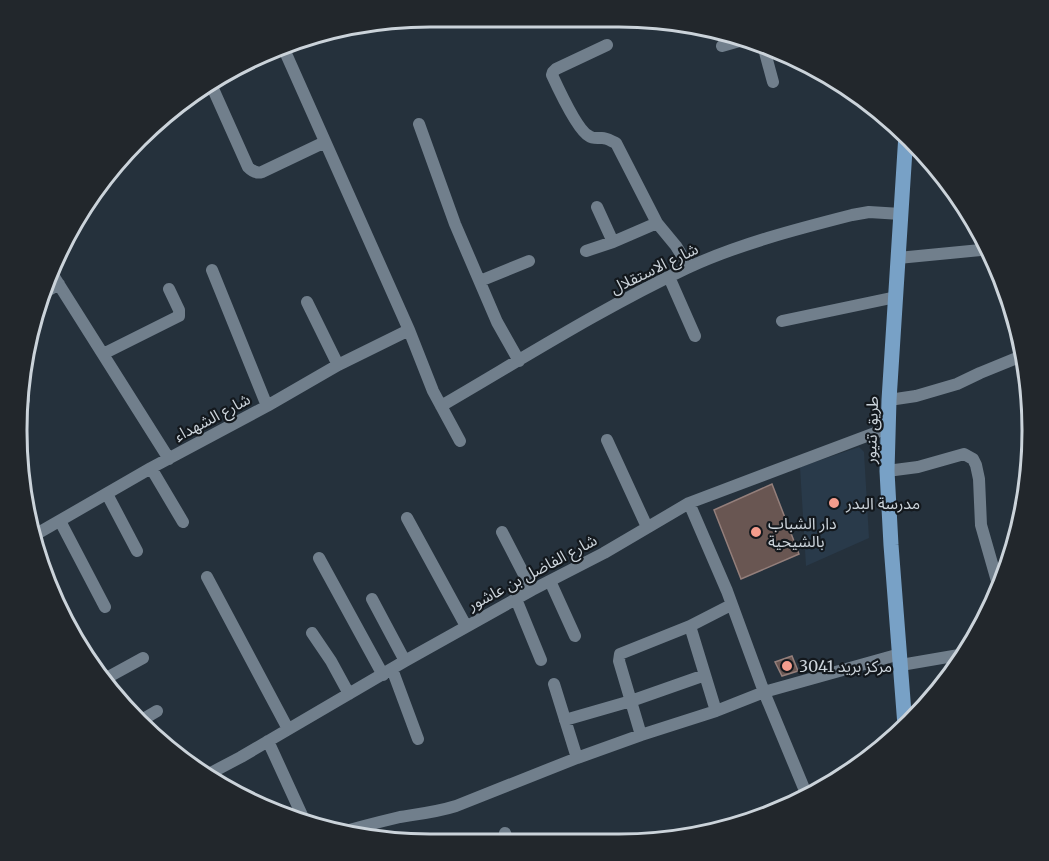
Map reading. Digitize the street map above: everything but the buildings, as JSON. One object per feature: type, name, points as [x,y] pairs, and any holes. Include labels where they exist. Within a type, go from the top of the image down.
[{"type":"main road","name":"طريق تنيور","points":[[905,146],[889,400],[887,471],[905,715]]},
{"type":"street","points":[[722,46],[731,43]]},
{"type":"street","points":[[607,45],[556,69],[552,75],[585,134],[616,143],[657,223],[676,246],[689,267]]},
{"type":"street","points":[[286,54],[434,391],[460,441]]},
{"type":"street","points":[[766,55],[773,82]]},
{"type":"street","points":[[214,91],[248,167],[253,171],[262,172],[325,142]]},
{"type":"street","points":[[419,124],[455,224],[497,322],[519,361]]},
{"type":"street","points":[[597,207],[613,242]]},
{"type":"street","name":"شارع الاستقلال","points":[[441,406],[631,296],[689,267],[750,244],[852,215],[869,212],[901,214]]},
{"type":"street","points":[[586,251],[657,223]]},
{"type":"street","points":[[898,258],[979,250]]},
{"type":"street","points":[[480,281],[529,261]]},
{"type":"street","points":[[212,270],[267,406]]},
{"type":"street","points":[[669,277],[695,336]]},
{"type":"street","points":[[56,280],[169,459]]},
{"type":"street","points":[[54,287],[59,284]]},
{"type":"street","points":[[103,354],[179,316],[179,310],[169,289]]},
{"type":"street","points":[[782,321],[896,297]]},
{"type":"street","points":[[307,302],[338,365]]},
{"type":"street","name":"شارع الشهداء","points":[[40,532],[338,365],[409,330]]},
{"type":"street","points":[[889,400],[916,396],[957,384],[1015,359]]},
{"type":"street","name":"شارع الفاضل بن عاشور","points":[[214,771],[516,598],[604,553],[689,503],[888,428]]},
{"type":"street","points":[[607,440],[647,527]]},
{"type":"street","points":[[887,471],[918,467],[964,454],[973,459],[979,480],[981,525],[995,575]]},
{"type":"street","points":[[151,468],[183,522]]},
{"type":"street","points":[[106,494],[137,551]]},
{"type":"street","points":[[689,503],[727,591],[764,692],[804,788]]},
{"type":"street","points":[[407,518],[466,627]]},
{"type":"street","points":[[60,521],[105,607]]},
{"type":"street","points":[[502,532],[532,590]]},
{"type":"street","points":[[319,558],[387,672],[418,739]]},
{"type":"street","points":[[207,577],[288,729]]},
{"type":"street","points":[[550,581],[575,636]]},
{"type":"street","points":[[516,598],[540,660]]},
{"type":"street","points":[[372,599],[405,661]]},
{"type":"street","points":[[641,735],[619,661],[620,654],[690,626],[731,605]]},
{"type":"street","points":[[690,626],[716,711]]},
{"type":"street","points":[[312,633],[349,694]]},
{"type":"street","points":[[360,827],[456,806],[577,758],[716,711],[764,692],[900,660],[954,655]]},
{"type":"street","points":[[110,676],[143,658]]},
{"type":"street","points":[[566,720],[631,701],[705,675]]},
{"type":"street","points":[[554,684],[577,758]]},
{"type":"street","points":[[146,717],[157,711]]},
{"type":"street","points":[[268,741],[301,813]]},
{"type":"shaded area","name":"مدرسة البدر","points":[[859,447],[864,452],[869,538],[806,566],[800,467]]},
{"type":"place","name":"مدرسة البدر","points":[[834,503]]},
{"type":"place","name":"دار الشباب بالشيحية","points":[[756,532]]},
{"type":"place","name":"مركز بريد 3041","points":[[787,666]]}]
